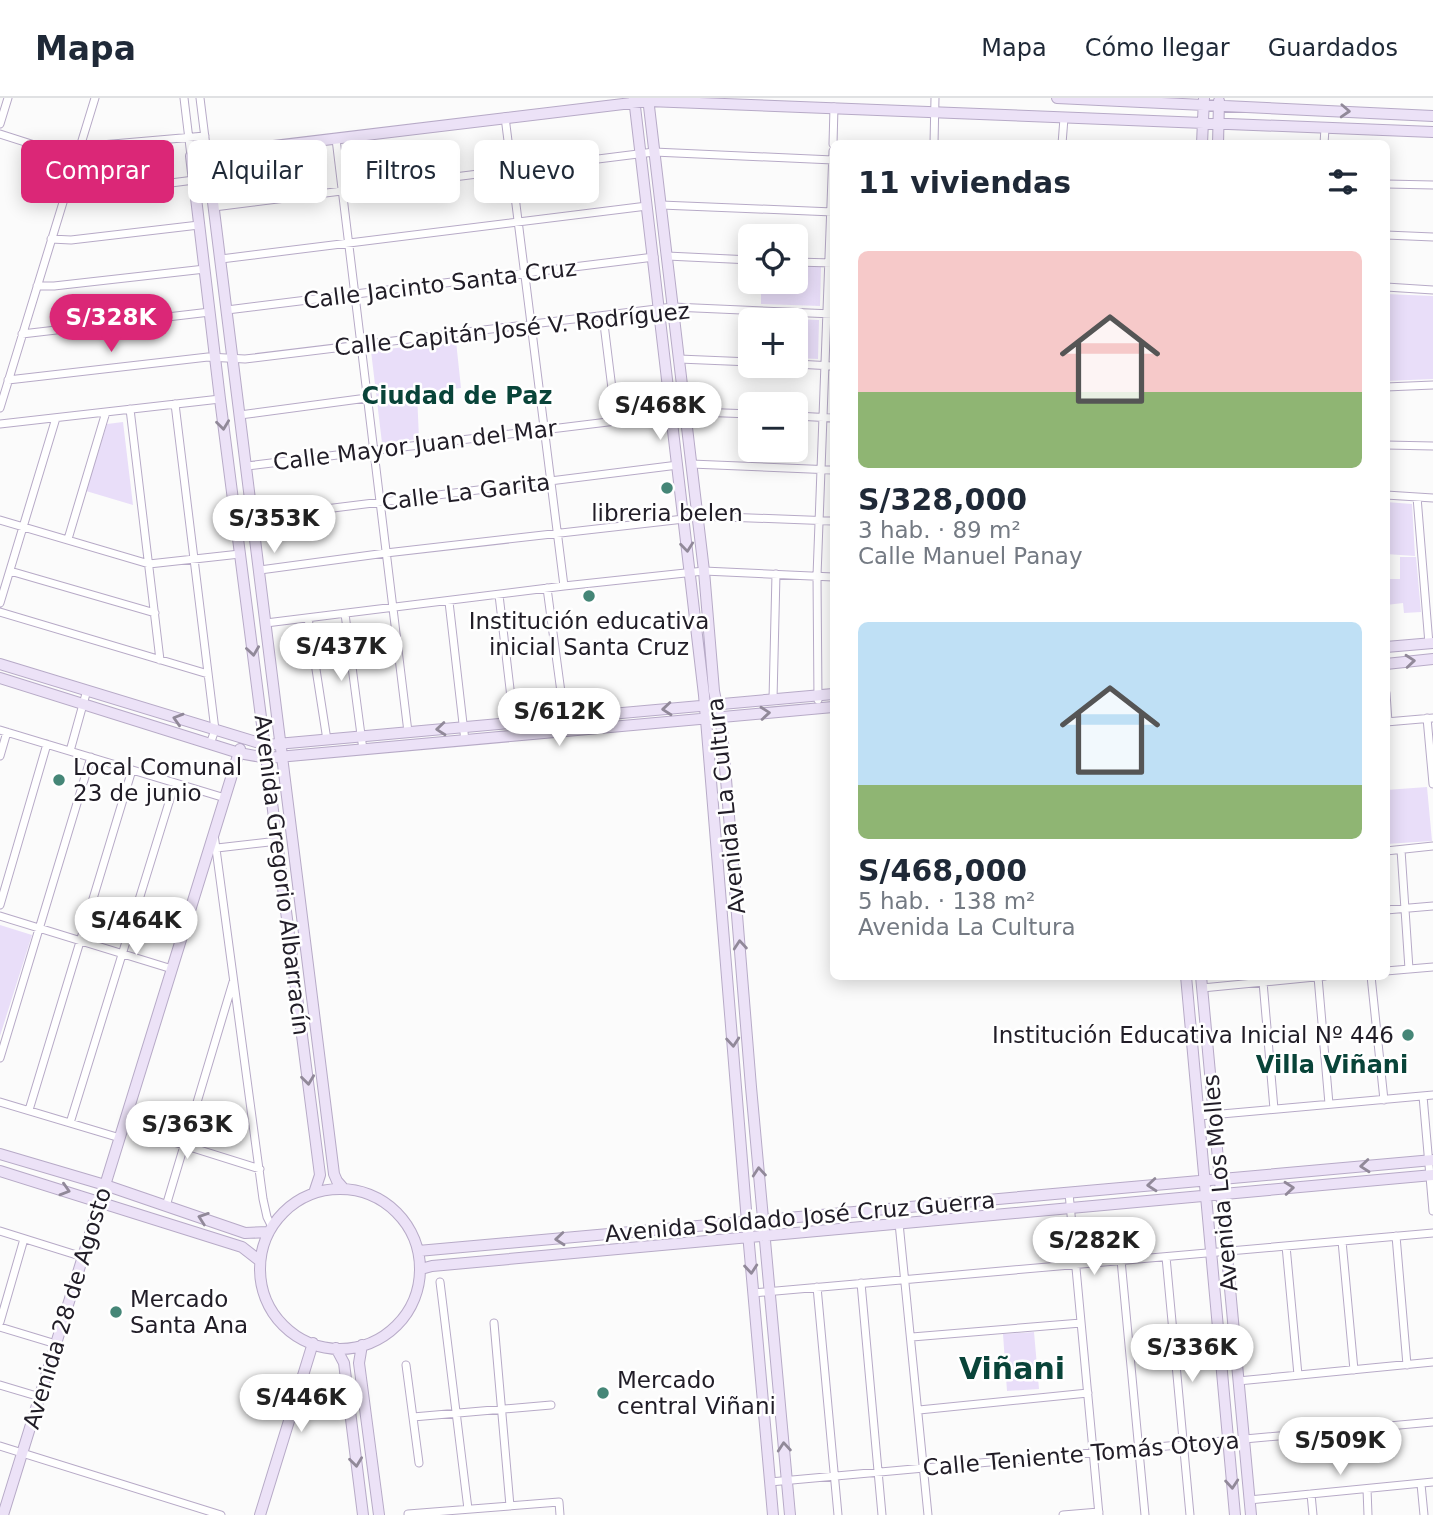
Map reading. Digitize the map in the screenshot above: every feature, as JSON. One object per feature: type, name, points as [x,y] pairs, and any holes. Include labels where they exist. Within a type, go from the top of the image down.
[{"type":"street","points":[[0,124],[8,98]]},
{"type":"street","points":[[80,140],[95,98]]},
{"type":"street","name":"Avenida Gregorio Albarracín","points":[[184,98],[189,138]]},
{"type":"street","name":"Avenida Gregorio Albarracín","points":[[200,98],[205,140]]},
{"type":"street","points":[[934,140],[935,98]]},
{"type":"street","points":[[1057,98],[1219,101],[1433,116]]},
{"type":"street","points":[[327,140],[634,100],[1433,132]]},
{"type":"street","name":"Avenida La Cultura","points":[[634,100],[704,705],[774,1515]]},
{"type":"street","name":"Avenida La Cultura","points":[[648,100],[698,516],[719,717],[790,1515]]},
{"type":"street","points":[[1202,140],[1204,101]]},
{"type":"street","points":[[1218,140],[1219,101]]},
{"type":"street","points":[[833,140],[834,107]]},
{"type":"street","points":[[505,117],[508,140]]},
{"type":"street","points":[[1062,140],[1063,118]]},
{"type":"street","points":[[1324,140],[1325,128]]},
{"type":"street","points":[[0,134],[21,141]]},
{"type":"street","points":[[164,140],[205,136]]},
{"type":"street","points":[[336,139],[341,182]]},
{"type":"street","points":[[599,160],[654,152],[830,160]]},
{"type":"street","points":[[1390,184],[1433,186]]},
{"type":"street","points":[[214,207],[341,191]]},
{"type":"street","points":[[0,408],[61,203]]},
{"type":"street","name":"Avenida Gregorio Albarracín","points":[[197,203],[320,1175],[314,1193]]},
{"type":"street","name":"Avenida Gregorio Albarracín","points":[[213,203],[334,1174],[344,1189]]},
{"type":"street","points":[[343,203],[408,732]]},
{"type":"street","points":[[517,203],[564,586]]},
{"type":"street","points":[[661,205],[830,212]]},
{"type":"street","points":[[220,259],[647,206]]},
{"type":"street","points":[[51,239],[71,240],[199,225]]},
{"type":"street","points":[[1390,235],[1433,237]]},
{"type":"street","points":[[667,256],[738,259]]},
{"type":"street","name":"Calle Jacinto Santa Cruz","points":[[227,310],[654,257]]},
{"type":"street","points":[[808,262],[830,263]]},
{"type":"street","points":[[37,286],[205,269]]},
{"type":"street","points":[[1390,288],[1433,290]]},
{"type":"street","name":"Calle Capitán José V. Rodríguez","points":[[8,380],[215,358],[244,359],[673,307],[830,314]]},
{"type":"street","points":[[22,334],[210,312]]},
{"type":"street","points":[[603,316],[616,421]]},
{"type":"street","points":[[819,708],[817,576],[830,340]]},
{"type":"street","points":[[679,359],[738,361]]},
{"type":"street","points":[[808,365],[829,366]]},
{"type":"street","points":[[1390,387],[1433,385]]},
{"type":"street","points":[[240,415],[367,398]]},
{"type":"street","points":[[0,424],[220,399]]},
{"type":"street","points":[[176,404],[215,730],[210,744]]},
{"type":"street","points":[[130,409],[160,660]]},
{"type":"street","name":"Calle Mayor Juan del Mar","points":[[247,467],[616,421],[672,411],[738,414]]},
{"type":"street","points":[[68,539],[106,412]]},
{"type":"street","points":[[808,417],[830,418]]},
{"type":"street","points":[[0,603],[56,418]]},
{"type":"street","points":[[1390,445],[1433,446]]},
{"type":"street","points":[[691,464],[830,470]]},
{"type":"street","name":"Calle La Garita","points":[[253,517],[678,465]]},
{"type":"street","points":[[1390,495],[1433,498]]},
{"type":"street","points":[[1390,648],[1431,643],[1417,497]]},
{"type":"street","points":[[698,516],[830,521]]},
{"type":"street","points":[[260,570],[386,552],[684,519]]},
{"type":"street","points":[[0,520],[149,564],[240,554]]},
{"type":"street","points":[[10,571],[155,613]]},
{"type":"street","points":[[266,623],[704,571],[830,577]]},
{"type":"street","points":[[773,699],[776,574]]},
{"type":"street","points":[[547,588],[566,731]]},
{"type":"street","points":[[499,595],[514,723]]},
{"type":"street","points":[[449,602],[465,741]]},
{"type":"street","points":[[0,612],[208,674]]},
{"type":"street","points":[[345,614],[363,750]]},
{"type":"street","points":[[308,618],[327,740]]},
{"type":"street","points":[[1390,664],[1433,659]]},
{"type":"street","points":[[0,664],[266,745],[830,694]]},
{"type":"street","points":[[0,678],[239,753],[267,758],[830,707]]},
{"type":"street","points":[[69,751],[87,690]]},
{"type":"street","points":[[1390,722],[1430,718],[1433,784]]},
{"type":"street","points":[[0,756],[4,731],[225,798]]},
{"type":"street","name":"Avenida 28 de Agosto","points":[[3,1515],[243,739]]},
{"type":"street","points":[[0,905],[47,744]]},
{"type":"street","points":[[0,1058],[91,757]]},
{"type":"street","points":[[29,1111],[132,770]]},
{"type":"street","points":[[70,1123],[175,783]]},
{"type":"street","points":[[214,834],[270,1229]]},
{"type":"street","points":[[218,848],[278,841]]},
{"type":"street","points":[[1390,850],[1433,846]]},
{"type":"street","points":[[1401,849],[1409,969]]},
{"type":"street","points":[[1390,910],[1433,906]]},
{"type":"street","points":[[0,916],[172,969]]},
{"type":"street","points":[[1390,971],[1433,967]]},
{"type":"street","points":[[726,972],[742,971]]},
{"type":"street","points":[[166,1206],[235,978]]},
{"type":"street","name":"Avenida Los Molles","points":[[1186,980],[1235,1515]]},
{"type":"street","points":[[1201,982],[1285,980]]},
{"type":"street","points":[[1318,980],[1329,1104]]},
{"type":"street","points":[[1371,980],[1384,1100]]},
{"type":"street","name":"Avenida Los Molles","points":[[1201,982],[1251,1515]]},
{"type":"street","points":[[1263,982],[1274,1109]]},
{"type":"street","points":[[1199,1116],[1433,1095]]},
{"type":"street","points":[[1423,1096],[1431,1160],[1433,1211]]},
{"type":"street","points":[[0,1102],[120,1138]]},
{"type":"street","points":[[123,1126],[260,1169]]},
{"type":"street","points":[[0,1154],[105,1185],[246,1233],[270,1229]]},
{"type":"street","name":"Avenida Soldado José Cruz Guerra","points":[[418,1251],[1431,1160]]},
{"type":"street","points":[[0,1171],[242,1247],[260,1261]]},
{"type":"street","name":"Avenida Soldado José Cruz Guerra","points":[[421,1269],[1431,1175]]},
{"type":"street","points":[[344,1189],[374,1196],[387,1204],[407,1226],[418,1251],[421,1269],[412,1304],[391,1330],[362,1345],[336,1348],[313,1343],[291,1332],[270,1307],[262,1285],[260,1261],[270,1229],[288,1208],[314,1193],[344,1189]]},
{"type":"street","points":[[1063,1515],[1099,1513],[1069,1193]]},
{"type":"street","points":[[899,1223],[928,1515]]},
{"type":"street","points":[[0,1231],[83,1257]]},
{"type":"street","points":[[753,1293],[1433,1233]]},
{"type":"street","points":[[1396,1236],[1407,1364]]},
{"type":"street","points":[[24,1239],[0,1324],[56,1344]]},
{"type":"street","points":[[1342,1241],[1354,1370]]},
{"type":"street","points":[[1286,1246],[1298,1375]]},
{"type":"street","points":[[1166,1256],[1190,1515]]},
{"type":"street","points":[[1121,1261],[1145,1515]]},
{"type":"street","points":[[440,1282],[468,1509]]},
{"type":"street","points":[[862,1283],[882,1515]]},
{"type":"street","points":[[817,1287],[838,1515]]},
{"type":"street","points":[[494,1323],[510,1506]]},
{"type":"street","points":[[912,1338],[1081,1323]]},
{"type":"street","points":[[260,1515],[313,1343]]},
{"type":"street","points":[[362,1345],[359,1363],[379,1515]]},
{"type":"street","points":[[336,1348],[344,1363],[363,1515]]},
{"type":"street","points":[[1238,1381],[1433,1362]]},
{"type":"street","points":[[407,1365],[419,1463]]},
{"type":"street","points":[[0,1385],[40,1397]]},
{"type":"street","points":[[919,1410],[1088,1393]]},
{"type":"street","points":[[413,1416],[551,1405]]},
{"type":"street","name":"Calle Teniente Tomás Otoya","points":[[770,1482],[1433,1422]]},
{"type":"street","points":[[0,1446],[221,1515]]},
{"type":"street","points":[[1249,1500],[1433,1482]]},
{"type":"street","points":[[1421,1483],[1424,1515]]},
{"type":"street","points":[[1367,1489],[1368,1515]]},
{"type":"street","points":[[1311,1494],[1313,1515]]},
{"type":"street","points":[[408,1514],[559,1502],[560,1515]]},
{"type":"shaded area","points":[[808,266],[821,267],[820,306],[761,304],[761,294],[808,294]]},
{"type":"shaded area","points":[[1390,294],[1433,296],[1433,379],[1390,381]]},
{"type":"shaded area","points":[[808,320],[819,320],[818,359],[808,359]]},
{"type":"shaded area","points":[[456,341],[461,388],[417,393],[419,439],[382,443],[371,351]]},
{"type":"shaded area","points":[[123,422],[133,505],[86,491],[107,424]]},
{"type":"shaded area","points":[[1390,502],[1412,504],[1415,556],[1390,554]]},
{"type":"shaded area","points":[[1400,557],[1416,557],[1421,612],[1404,613],[1403,603],[1390,605],[1390,579],[1400,579]]},
{"type":"shaded area","points":[[1427,787],[1432,841],[1390,844],[1390,790]]},
{"type":"shaded area","points":[[0,925],[32,935],[0,1036]]},
{"type":"shaded area","points":[[1034,1332],[1039,1389],[1007,1391],[1003,1334]]},
{"type":"place","name":"libreria belen","points":[[667,488]]},
{"type":"place","name":"Institución educativa inicial Santa Cruz","points":[[589,596]]},
{"type":"place","name":"Local Comunal 23 de junio","points":[[59,780]]},
{"type":"place","name":"Institución Educativa Inicial Nº 446","points":[[1408,1035]]},
{"type":"place","name":"Mercado Santa Ana","points":[[116,1312]]},
{"type":"place","name":"Mercado central Viñani","points":[[603,1393]]},
{"type":"district","name":"Ciudad de Paz","points":[[457,396]]},
{"type":"district","name":"Villa Viñani","points":[[1332,1065]]},
{"type":"district","name":"Viñani","points":[[1012,1369]]}]
